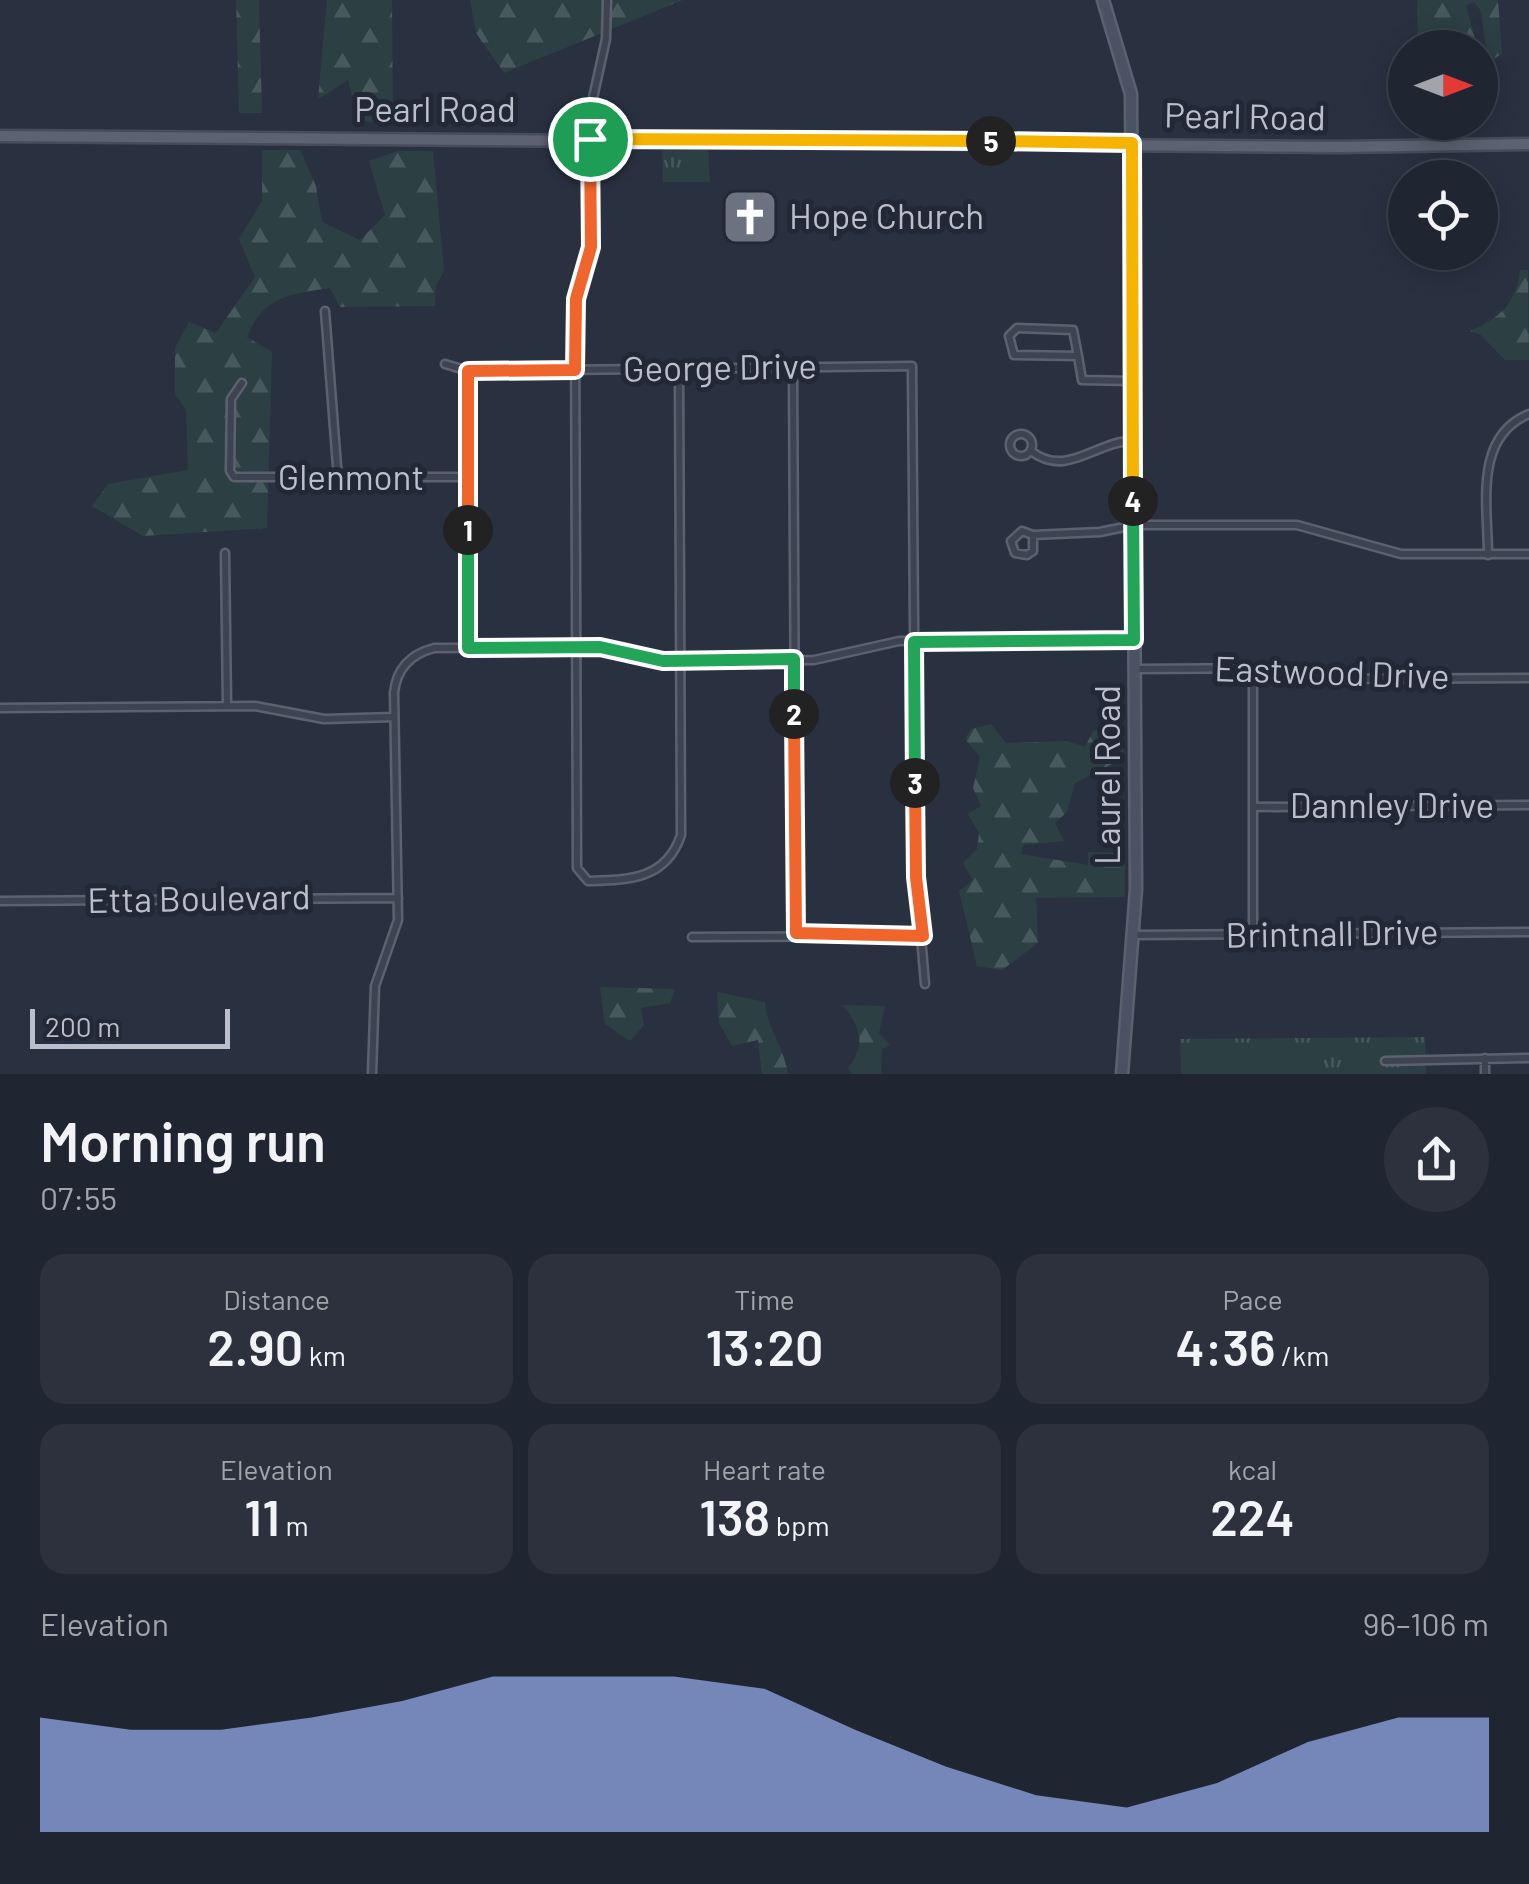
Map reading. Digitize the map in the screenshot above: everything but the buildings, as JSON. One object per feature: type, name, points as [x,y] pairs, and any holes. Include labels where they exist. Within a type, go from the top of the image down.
[{"type":"main road","name":"Pearl Road","points":[[0,136],[1529,144]]},
{"type":"street","points":[[606,0],[606,38],[592,97],[591,247],[576,299],[577,868],[582,878],[640,878],[658,869],[678,844],[683,825],[679,368]]},
{"type":"street","name":"Laurel Road","points":[[1103,0],[1130,84],[1132,143],[1134,936],[1122,1074]]},
{"type":"street","points":[[326,311],[326,358],[336,412],[338,479]]},
{"type":"street","points":[[1078,356],[1018,356],[1010,352],[1009,336],[1017,328],[1069,328],[1078,336],[1082,380],[1133,382]]},
{"type":"street","name":"George Drive","points":[[445,364],[468,371],[912,366],[914,642]]},
{"type":"street","points":[[793,367],[796,933]]},
{"type":"street","points":[[468,371],[468,648]]},
{"type":"street","name":"Glenmont","points":[[242,384],[231,400],[230,471],[234,478],[468,477]]},
{"type":"street","points":[[1488,555],[1489,458],[1502,432],[1529,414]]},
{"type":"street","points":[[1031,451],[1050,460],[1074,461],[1106,444],[1133,441]]},
{"type":"street","points":[[1033,536],[1100,532],[1134,524],[1297,525],[1401,554],[1529,554]]},
{"type":"street","points":[[225,553],[227,706]]},
{"type":"street","points":[[372,1074],[373,998],[377,976],[394,942],[398,898],[395,682],[410,660],[434,648],[576,647],[682,661],[828,658],[883,642],[1134,640]]},
{"type":"street","points":[[914,642],[916,877],[925,984]]},
{"type":"street","points":[[1254,668],[1254,934]]},
{"type":"street","name":"Eastwood Drive","points":[[1134,669],[1254,668],[1331,679],[1529,678]]},
{"type":"street","points":[[0,708],[227,706],[267,707],[324,719],[394,717]]},
{"type":"street","name":"Dannley Drive","points":[[1254,806],[1529,805]]},
{"type":"street","name":"Etta Boulevard","points":[[0,902],[398,898]]},
{"type":"street","name":"Brintnall Drive","points":[[1134,936],[1529,932]]},
{"type":"street","points":[[692,936],[923,936]]},
{"type":"street","points":[[1485,1058],[1485,1074]]},
{"type":"street","points":[[1385,1061],[1529,1058]]},
{"type":"green space","points":[[236,0],[259,0],[262,113],[239,113]]},
{"type":"green space","points":[[327,0],[392,0],[393,124],[357,120],[348,80],[318,99]]},
{"type":"green space","points":[[470,0],[683,0],[504,73],[476,33]]},
{"type":"green space","points":[[1417,0],[1498,0],[1502,54],[1498,56],[1498,30],[1484,30],[1481,11],[1474,2],[1466,5],[1473,30],[1418,30]]},
{"type":"green space","points":[[708,147],[710,182],[663,182],[662,148]]},
{"type":"green space","points":[[262,150],[300,150],[316,186],[322,222],[360,240],[385,215],[369,161],[398,151],[433,151],[444,271],[436,286],[435,306],[340,307],[330,288],[291,295],[270,305],[253,323],[247,337],[272,352],[267,528],[143,536],[92,506],[108,484],[188,470],[186,410],[175,394],[175,348],[189,322],[216,333],[255,277],[239,239],[262,201]]},
{"type":"green space","points":[[1520,270],[1528,270],[1529,360],[1505,360],[1481,335],[1470,331],[1511,301]]},
{"type":"green space","points":[[1123,723],[1124,758],[1075,783],[1067,812],[1055,823],[1064,841],[1023,845],[1021,854],[1088,865],[1088,852],[1125,853],[1125,897],[1036,898],[1038,943],[1002,970],[977,966],[959,891],[973,880],[963,863],[977,849],[979,833],[968,814],[981,806],[973,788],[980,757],[965,739],[971,729],[991,724],[1006,743],[1067,741],[1085,747],[1093,731]]},
{"type":"green space","points":[[600,987],[675,989],[670,1003],[641,1008],[644,1025],[630,1041],[605,1024]]},
{"type":"green space","points":[[717,992],[765,1002],[788,1074],[762,1074],[758,1040],[732,1046],[719,1023]]},
{"type":"green space","points":[[843,1005],[885,1006],[879,1033],[890,1045],[882,1049],[881,1074],[852,1074],[848,1068],[858,1052],[859,1036]]},
{"type":"green space","points":[[1425,1037],[1426,1074],[1181,1074],[1180,1039]]},
{"type":"green space","points":[[1297,1053],[1298,1074],[1194,1074],[1194,1054]]},
{"type":"place","name":"Hope Church","points":[[750,217]]},
{"type":"route","points":[[590,139],[1132,143],[1134,640],[914,642],[916,877],[923,936],[796,933],[794,659],[663,661],[600,647],[468,648],[468,371],[575,370],[576,299],[591,247],[590,139]]}]
